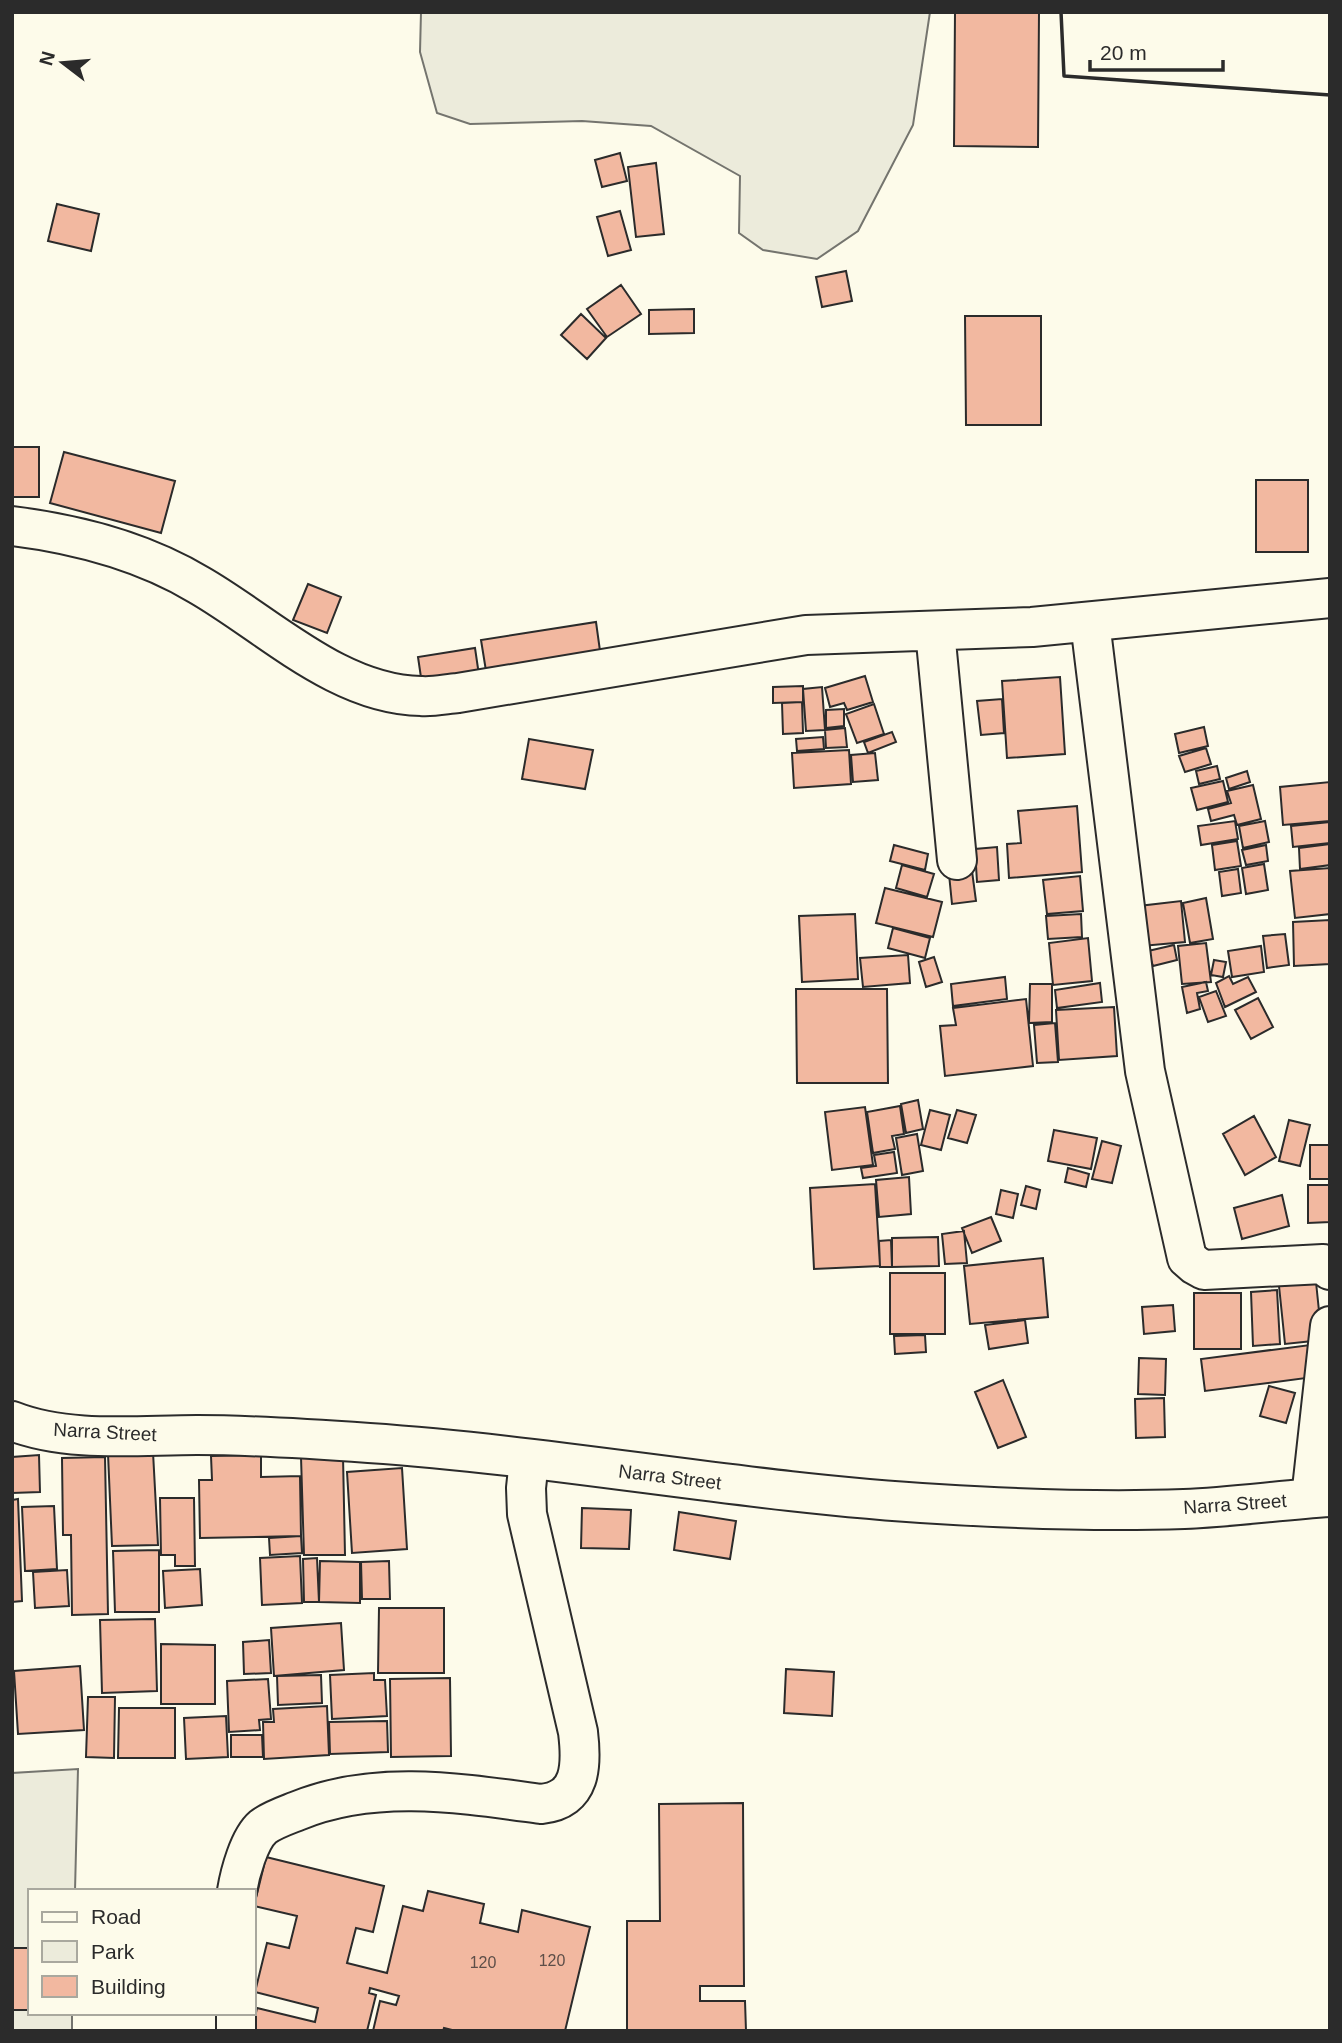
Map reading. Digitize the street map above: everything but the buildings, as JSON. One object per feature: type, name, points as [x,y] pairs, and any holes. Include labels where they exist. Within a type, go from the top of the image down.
[{"type":"street","points":[[12,526],[44,530],[156,563],[200,585],[270,634],[328,669],[367,685],[419,696],[458,693],[806,635],[1032,627],[1330,598]]},
{"type":"street","points":[[1090,622],[1145,1071],[1187,1258],[1204,1270],[1323,1264],[1330,1270]]},
{"type":"street","points":[[935,631],[957,860]]},
{"type":"street","points":[[1320,1498],[1330,1326]]},
{"type":"street","name":"Narra Street","points":[[12,1421],[29,1427],[66,1433],[212,1435],[371,1443],[743,1486],[939,1504],[1081,1510],[1185,1508],[1320,1498]]},
{"type":"street","points":[[237,1889],[242,1865],[262,1828],[320,1801],[403,1789],[541,1804],[551,1803],[565,1796],[574,1784],[580,1769],[578,1732],[527,1514],[529,1460]]},
{"type":"green space","points":[[421,12],[930,12],[913,125],[858,231],[817,259],[763,250],[739,233],[740,176],[651,126],[582,121],[470,124],[437,113],[420,52]]},
{"type":"green space","points":[[78,1769],[75,1889],[28,1889],[28,2015],[72,2015],[72,2031],[12,2031],[12,1773]]},
{"type":"wall","points":[[1061,12],[1064,76],[1330,95]]}]
